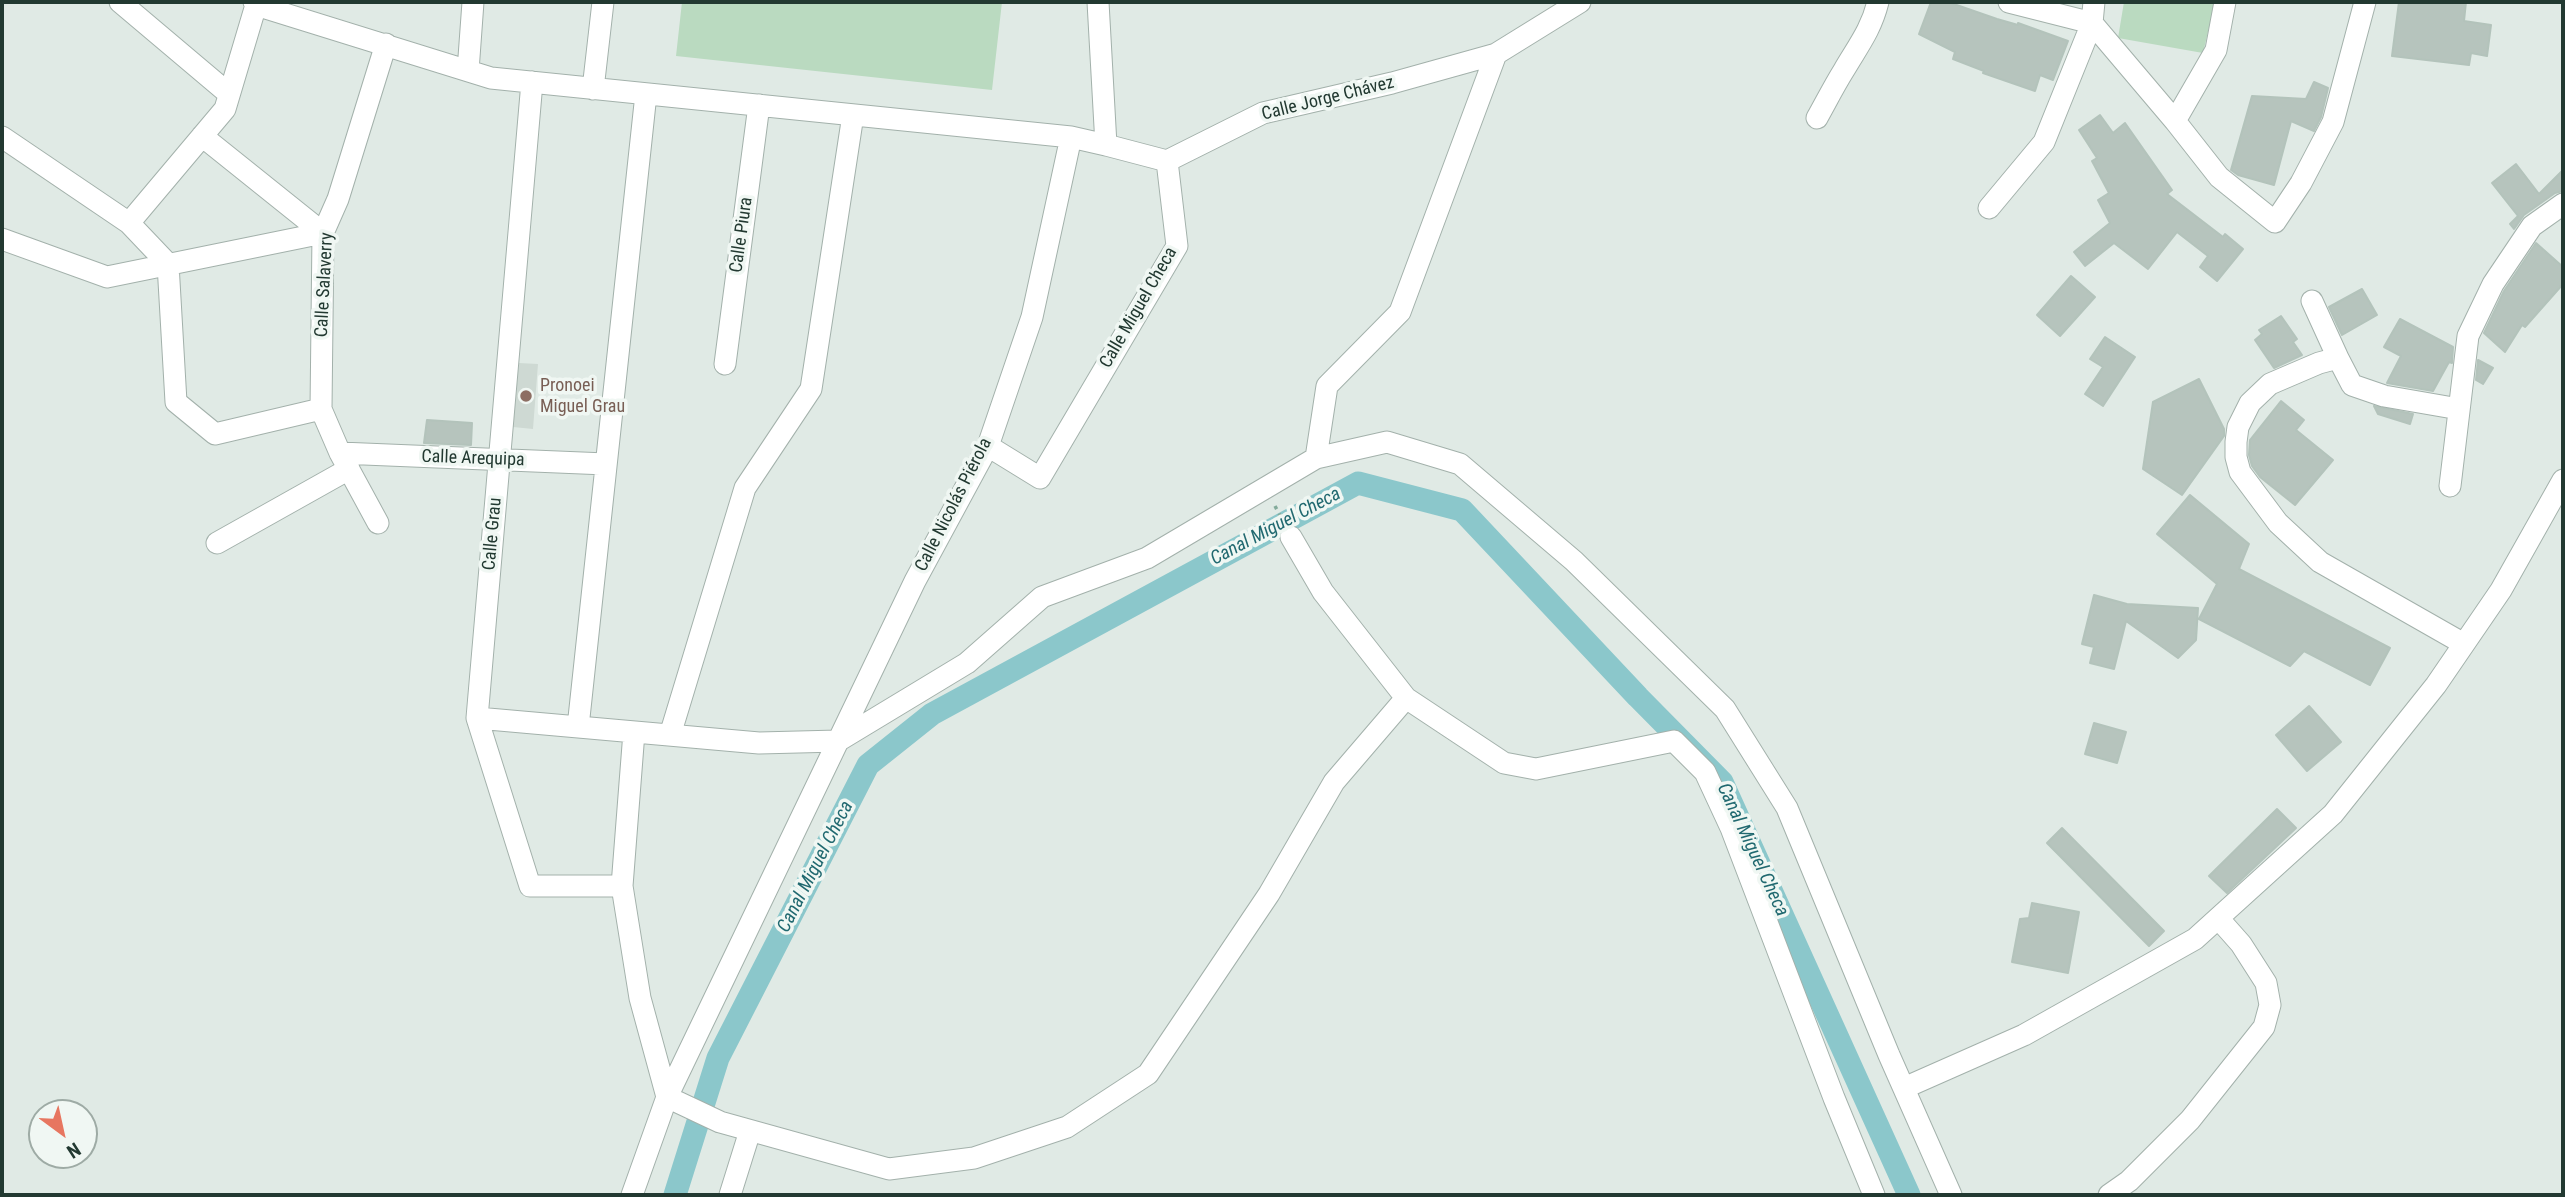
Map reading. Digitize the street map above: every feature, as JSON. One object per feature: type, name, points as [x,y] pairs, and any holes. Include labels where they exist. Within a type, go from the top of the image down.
[{"type":"street","points":[[120,2],[229,94]]},
{"type":"street","points":[[468,71],[473,2]]},
{"type":"street","points":[[593,89],[603,2]]},
{"type":"street","points":[[1098,2],[1106,145]]},
{"type":"street","name":"Calle Jorge Chávez","points":[[1167,161],[1262,113],[1381,86],[1496,54],[1580,2]]},
{"type":"street","points":[[1817,118],[1866,37],[1878,2]]},
{"type":"street","points":[[2009,2],[2092,23],[2219,177],[2275,222],[2301,183],[2333,122],[2365,2]]},
{"type":"street","points":[[1989,208],[2044,142],[2092,23],[2094,2]]},
{"type":"street","points":[[2175,121],[2216,50],[2225,2]]},
{"type":"street","points":[[129,223],[225,109],[255,3],[491,78],[1071,137],[1167,161]]},
{"type":"street","name":"Calle Salaverry","points":[[378,523],[344,461],[321,409],[323,233],[338,199],[387,44]]},
{"type":"street","points":[[1316,458],[1327,386],[1399,312],[1496,54]]},
{"type":"street","name":"Calle Grau","points":[[532,82],[477,718],[530,886],[622,886]]},
{"type":"street","points":[[578,727],[646,94]]},
{"type":"street","name":"Calle Piura","points":[[724,364],[759,105]]},
{"type":"street","points":[[670,735],[745,488],[811,389],[853,115]]},
{"type":"street","points":[[202,136],[323,233]]},
{"type":"street","points":[[2,137],[129,223],[168,264],[176,402],[215,434],[321,409]]},
{"type":"street","name":"Calle Nicolás Piérola","points":[[632,1195],[667,1097],[915,581],[988,446],[1032,317],[1071,137]]},
{"type":"street","name":"Calle Miguel Checa","points":[[988,446],[1040,478],[1177,246],[1167,161]]},
{"type":"street","points":[[2450,486],[2468,336],[2493,284],[2532,226],[2563,204]]},
{"type":"street","points":[[2,239],[107,276],[323,233]]},
{"type":"street","points":[[2312,301],[2352,386],[2384,396],[2459,408]]},
{"type":"street","points":[[2338,358],[2319,363],[2270,384],[2250,403],[2243,414],[2237,434],[2235,457],[2240,471],[2278,523],[2320,562],[2464,644]]},
{"type":"street","points":[[477,718],[759,743],[838,741],[967,663],[1042,597],[1147,558],[1316,458],[1387,442],[1460,464],[1574,561],[1725,709],[1787,808],[1903,1088],[1951,1195]]},
{"type":"street","name":"Calle Arequipa","points":[[344,461],[499,460],[606,464]]},
{"type":"street","points":[[217,543],[344,461]]},
{"type":"street","points":[[1903,1088],[2024,1035],[2195,939],[2333,814],[2436,685],[2501,590],[2563,480]]},
{"type":"street","points":[[1291,537],[1324,592],[1406,698],[1504,763],[1536,769],[1674,741],[1705,772],[1731,828],[1874,1195]]},
{"type":"street","points":[[634,732],[622,886],[640,998],[667,1097],[720,1122],[889,1169],[974,1158],[1067,1127],[1148,1074],[1269,894],[1334,782],[1406,698]]},
{"type":"street","points":[[2109,1195],[2129,1181],[2190,1120],[2264,1027],[2270,1005],[2266,983],[2241,944],[2218,918]]},
{"type":"street","points":[[730,1195],[750,1131]]},
{"type":"path","points":[[1273,504],[1291,537]]},
{"type":"shaded area","name":"Pronoei Miguel Grau","points":[[519,363],[538,364],[533,429],[513,427]]},
{"type":"green space","points":[[682,2],[1002,2],[992,90],[676,56]]},
{"type":"green space","points":[[2124,2],[2215,2],[2203,53],[2118,38]]},
{"type":"building","points":[[1931,2],[1948,2],[2068,41],[2053,80],[2040,75],[2035,91],[1983,73],[1984,71],[1953,59],[1955,52],[1919,34]]},
{"type":"building","points":[[2399,2],[2466,2],[2464,21],[2491,25],[2487,56],[2471,53],[2469,65],[2392,56]]},
{"type":"building","points":[[2314,82],[2328,88],[2321,117],[2314,131],[2291,121],[2274,185],[2238,175],[2231,170],[2252,96],[2306,99]]},
{"type":"building","points":[[2100,115],[2113,133],[2125,123],[2172,190],[2167,194],[2243,249],[2217,281],[2200,267],[2208,256],[2177,232],[2148,269],[2114,243],[2085,266],[2074,252],[2110,223],[2098,200],[2109,193],[2092,161],[2097,158],[2079,130]]},
{"type":"building","points":[[2516,164],[2539,194],[2563,170],[2563,191],[2555,193],[2524,215],[2514,229],[2510,224],[2518,216],[2492,183]]},
{"type":"building","points":[[2536,243],[2563,267],[2563,284],[2525,327],[2522,325],[2505,352],[2484,333],[2504,291]]},
{"type":"building","points":[[2071,276],[2095,297],[2060,336],[2037,315]]},
{"type":"building","points":[[2362,289],[2377,315],[2342,335],[2329,307]]},
{"type":"building","points":[[2281,316],[2297,339],[2293,342],[2302,355],[2274,368],[2255,340],[2262,334],[2259,330]]},
{"type":"building","points":[[2400,319],[2453,347],[2452,363],[2449,362],[2433,391],[2387,383],[2401,356],[2384,347]]},
{"type":"building","points":[[2105,337],[2135,357],[2103,406],[2085,394],[2103,367],[2090,359]]},
{"type":"building","points":[[2478,360],[2493,368],[2483,384],[2476,380]]},
{"type":"building","points":[[2199,379],[2224,429],[2224,436],[2182,495],[2143,469],[2153,402]]},
{"type":"building","points":[[2281,401],[2304,420],[2296,430],[2333,460],[2295,505],[2260,477],[2252,466],[2249,455],[2250,440]]},
{"type":"building","points":[[2374,406],[2413,414],[2410,424],[2378,414]]},
{"type":"building","points":[[427,420],[472,423],[471,445],[424,443]]},
{"type":"building","points":[[2190,495],[2249,544],[2239,569],[2390,648],[2370,685],[2304,651],[2290,666],[2199,619],[2217,584],[2157,534]]},
{"type":"building","points":[[2094,595],[2127,604],[2198,608],[2196,640],[2178,658],[2126,621],[2114,669],[2090,663],[2094,647],[2082,644]]},
{"type":"building","points":[[2309,706],[2341,742],[2307,771],[2276,735]]},
{"type":"building","points":[[2094,723],[2126,732],[2117,763],[2085,754]]},
{"type":"building","points":[[2277,809],[2296,828],[2227,893],[2209,876]]},
{"type":"building","points":[[2062,828],[2164,931],[2149,946],[2047,843]]},
{"type":"building","points":[[2032,903],[2079,912],[2068,973],[2012,962],[2020,919],[2029,918]]},
{"type":"waterway","name":"Canal Miguel Checa","points":[[675,1195],[718,1058],[868,765],[932,714],[1358,483],[1462,510],[1722,782],[1909,1195]]},
{"type":"place","name":"Pronoei Miguel Grau","points":[[526,396]]}]
